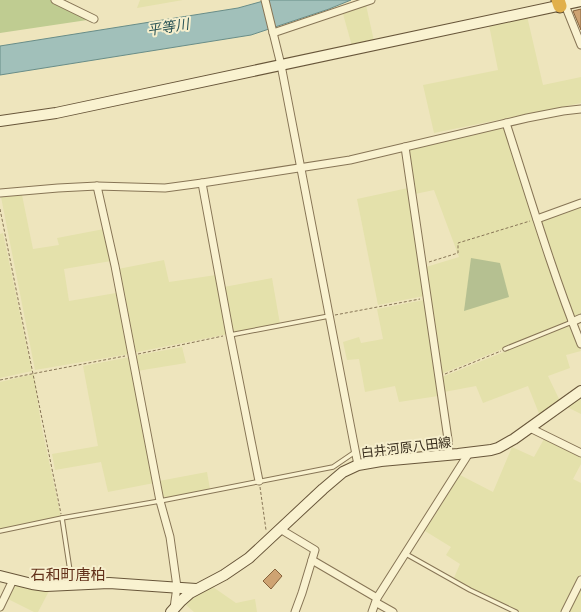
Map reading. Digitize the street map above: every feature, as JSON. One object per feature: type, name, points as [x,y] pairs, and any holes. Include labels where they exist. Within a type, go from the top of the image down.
[{"type":"street","points":[[55,0],[70,3],[94,18]]},
{"type":"street","points":[[265,0],[281,65],[358,465]]},
{"type":"street","points":[[273,32],[371,0]]},
{"type":"street","points":[[0,121],[56,113],[561,4],[581,1]]},
{"type":"street","points":[[561,4],[581,45]]},
{"type":"street","points":[[0,193],[97,186],[165,188],[202,183],[350,160],[506,123],[563,111],[581,109]]},
{"type":"street","points":[[506,123],[537,219],[581,344]]},
{"type":"street","points":[[405,147],[423,264],[449,455]]},
{"type":"street","points":[[202,183],[259,481]]},
{"type":"street","points":[[97,186],[115,266],[160,501],[170,537],[177,587],[172,610]]},
{"type":"street","points":[[537,219],[581,203]]},
{"type":"street","points":[[572,322],[581,318]]},
{"type":"street","name":"白井河原八田線","points":[[172,610],[196,589],[240,565],[343,472],[358,465],[381,461],[469,453],[498,448],[510,442],[581,391]]},
{"type":"street","points":[[530,428],[580,451]]},
{"type":"street","points":[[372,612],[377,601],[469,453]]},
{"type":"street","points":[[280,529],[315,550],[295,612]]},
{"type":"street","points":[[312,560],[393,612]]},
{"type":"street","points":[[0,576],[46,586],[109,583],[196,589]]},
{"type":"street","points":[[0,607],[13,580]]},
{"type":"street","points":[[565,612],[581,580]]},
{"type":"lane","points":[[230,335],[329,316]]},
{"type":"lane","points":[[505,349],[572,322]]},
{"type":"lane","points":[[0,532],[62,518],[333,468],[355,452]]},
{"type":"lane","points":[[62,518],[72,584]]},
{"type":"lane","points":[[406,554],[470,590],[516,612]]},
{"type":"path","points":[[0,209],[62,518]]},
{"type":"path","points":[[423,264],[458,253],[458,243],[537,219]]},
{"type":"path","points":[[329,316],[427,298]]},
{"type":"path","points":[[0,380],[230,335]]},
{"type":"path","points":[[438,376],[505,349]]},
{"type":"path","points":[[259,481],[266,530]]},
{"type":"shaded area","points":[[140,0],[183,0],[137,8]]},
{"type":"shaded area","points":[[366,5],[374,41],[352,46],[343,14]]},
{"type":"shaded area","points":[[527,16],[543,85],[581,77],[581,103],[434,133],[423,85],[498,70],[489,25]]},
{"type":"shaded area","points":[[504,128],[570,321],[441,374],[426,267],[459,257],[434,190],[415,194],[409,149]]},
{"type":"shaded area","points":[[408,188],[424,296],[378,305],[357,199]]},
{"type":"shaded area","points":[[22,195],[33,249],[59,245],[57,238],[104,229],[111,261],[64,269],[69,301],[116,293],[129,354],[35,370],[1,197]]},
{"type":"shaded area","points":[[581,207],[581,317],[574,320],[540,220]]},
{"type":"shaded area","points":[[3,233],[32,371],[0,378],[0,234]]},
{"type":"shaded area","points":[[164,260],[169,282],[216,275],[228,334],[132,353],[118,269]]},
{"type":"shaded area","points":[[272,278],[280,324],[232,333],[224,287]]},
{"type":"shaded area","points":[[424,300],[438,396],[399,402],[395,386],[365,392],[359,359],[347,360],[343,342],[359,337],[361,343],[383,339],[377,309]]},
{"type":"shaded area","points":[[570,325],[581,351],[566,355],[570,368],[548,376],[560,401],[540,416],[528,386],[483,403],[476,386],[444,392],[442,377]]},
{"type":"shaded area","points":[[182,347],[186,363],[137,371],[134,356]]},
{"type":"shaded area","points":[[130,357],[154,483],[108,492],[101,462],[55,470],[52,454],[98,446],[83,366]]},
{"type":"shaded area","points":[[34,374],[41,424],[61,517],[0,530],[0,382]]},
{"type":"shaded area","points":[[581,396],[581,414],[567,407]]},
{"type":"shaded area","points":[[544,439],[581,456],[581,464],[573,479],[581,483],[581,573],[562,612],[510,612],[511,610],[453,580],[460,564],[446,555],[451,547],[425,531],[460,475],[493,492],[512,447],[534,457]]},
{"type":"shaded area","points":[[207,472],[210,489],[162,498],[159,481]]},
{"type":"shaded area","points":[[15,584],[49,591],[38,612],[34,612],[8,599]]},
{"type":"shaded area","points":[[581,586],[581,612],[569,612],[573,604]]},
{"type":"shaded area","points":[[213,587],[236,603],[255,599],[257,612],[194,612],[186,605],[198,593]]},
{"type":"green space","points":[[0,0],[55,0],[94,19],[0,33]]},
{"type":"green space","points":[[471,258],[500,263],[509,297],[464,311]]},
{"type":"water","name":"平等川","points":[[267,0],[351,0],[329,9],[251,35],[0,75],[0,46],[238,8]]},
{"type":"building","points":[[581,9],[581,30],[573,11]]},
{"type":"building","points":[[275,569],[282,576],[271,589],[263,581]]},
{"type":"district","name":"石和町唐柏","points":[[68,575]]}]
